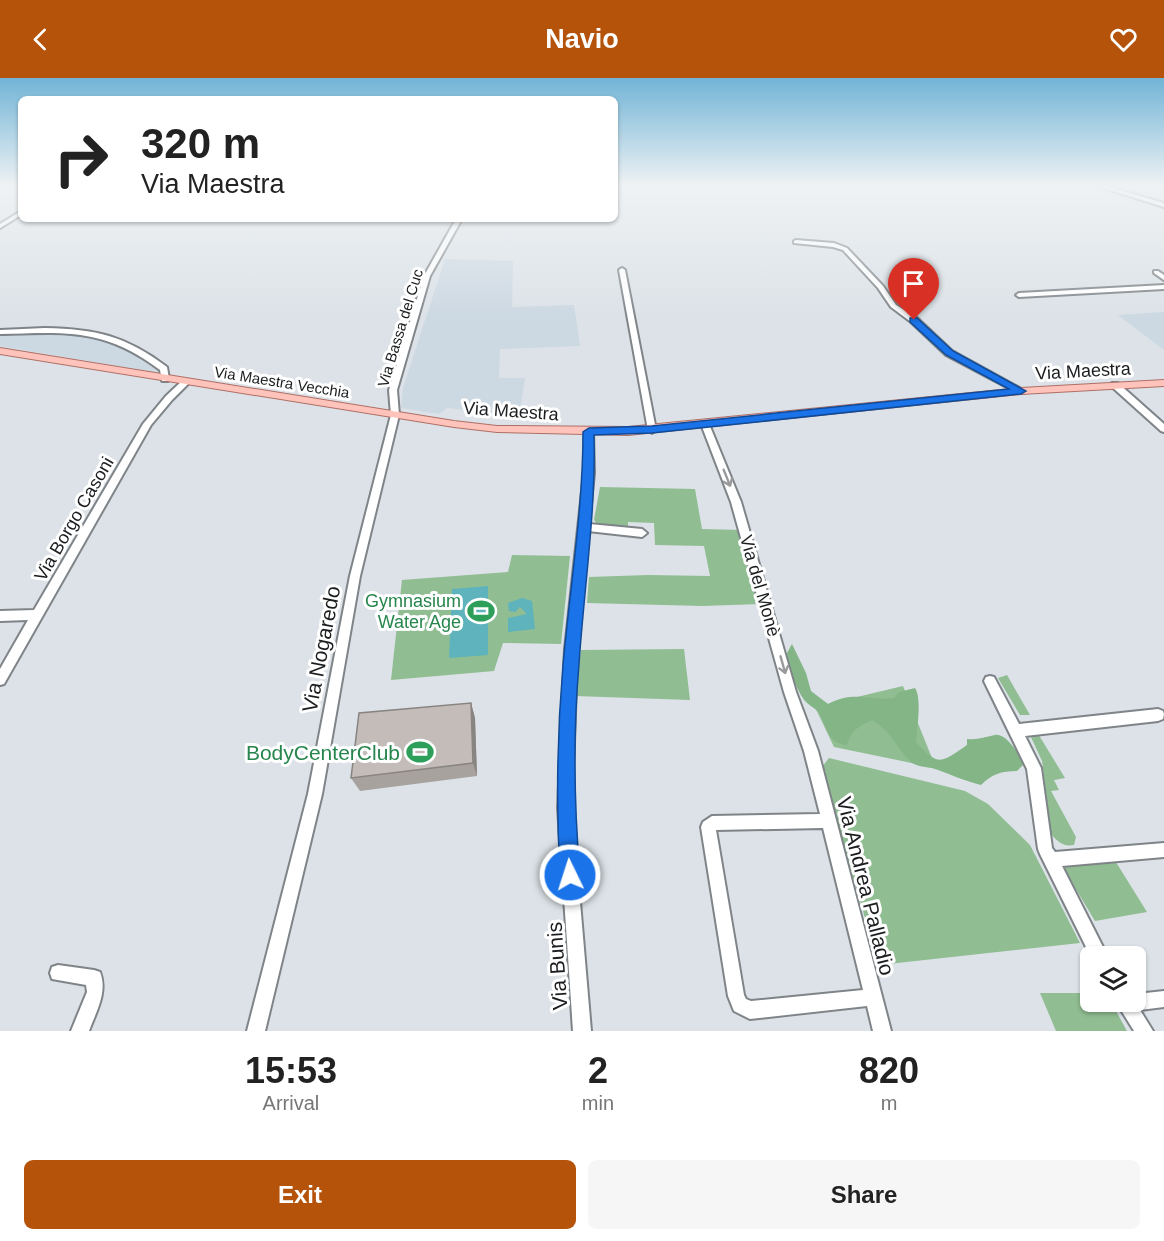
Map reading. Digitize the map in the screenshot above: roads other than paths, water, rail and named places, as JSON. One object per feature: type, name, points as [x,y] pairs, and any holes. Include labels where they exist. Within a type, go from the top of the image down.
[{"type":"main road","name":"Via Maestra Vecchia","points":[[0,351],[395,415]]},
{"type":"main road","name":"Via Maestra","points":[[395,415],[497,429],[589,432],[652,430],[1021,391],[1164,384]]},
{"type":"street","name":"Via Bassa del Cuc","points":[[395,415],[393,390],[427,276],[453,229]]},
{"type":"street","points":[[796,242],[834,245],[845,249],[881,287],[894,306],[914,320],[949,353],[1021,391]]},
{"type":"street","points":[[622,270],[652,430]]},
{"type":"street","points":[[1156,272],[1164,278]]},
{"type":"street","points":[[1019,296],[1164,287]]},
{"type":"street","points":[[0,332],[62,330],[126,342],[142,350],[164,369],[165,379]]},
{"type":"street","name":"Via Borgo Casoni","points":[[0,680],[147,424],[186,382]]},
{"type":"street","points":[[1115,385],[1164,429]]},
{"type":"street","name":"Via Nogaredo","points":[[256,1031],[315,794],[353,582],[395,415]]},
{"type":"street","name":"Via del Monè","points":[[705,424],[736,502],[790,692],[810,751]]},
{"type":"street","name":"Via Bunis","points":[[582,1031],[565,808],[571,649],[589,473],[589,432]]},
{"type":"street","points":[[584,527],[642,533]]},
{"type":"street","points":[[0,616],[38,615]]},
{"type":"street","points":[[990,681],[1034,768],[1045,849],[1094,946]]},
{"type":"street","points":[[1015,731],[1158,716]]},
{"type":"street","name":"Via Andrea Palladio","points":[[810,751],[882,1031]]},
{"type":"street","points":[[828,821],[712,823],[708,827],[736,996],[740,1005],[750,1010],[873,997]]},
{"type":"street","points":[[1050,860],[1164,850]]},
{"type":"street","points":[[58,973],[94,978],[95,992],[80,1031]]},
{"type":"street","points":[[1146,1001],[1164,999]]},
{"type":"street","points":[[1134,1012],[1144,1031]]},
{"type":"water","points":[[488,586],[488,655],[449,658],[452,589]]},
{"type":"water","points":[[522,598],[532,601],[535,629],[508,632],[508,618],[527,614],[520,607],[515,612],[509,611],[508,603]]},
{"type":"place","name":"Gymnasium Water Age","points":[[481,611]]},
{"type":"place","name":"BodyCenterClub","points":[[420,752]]}]
